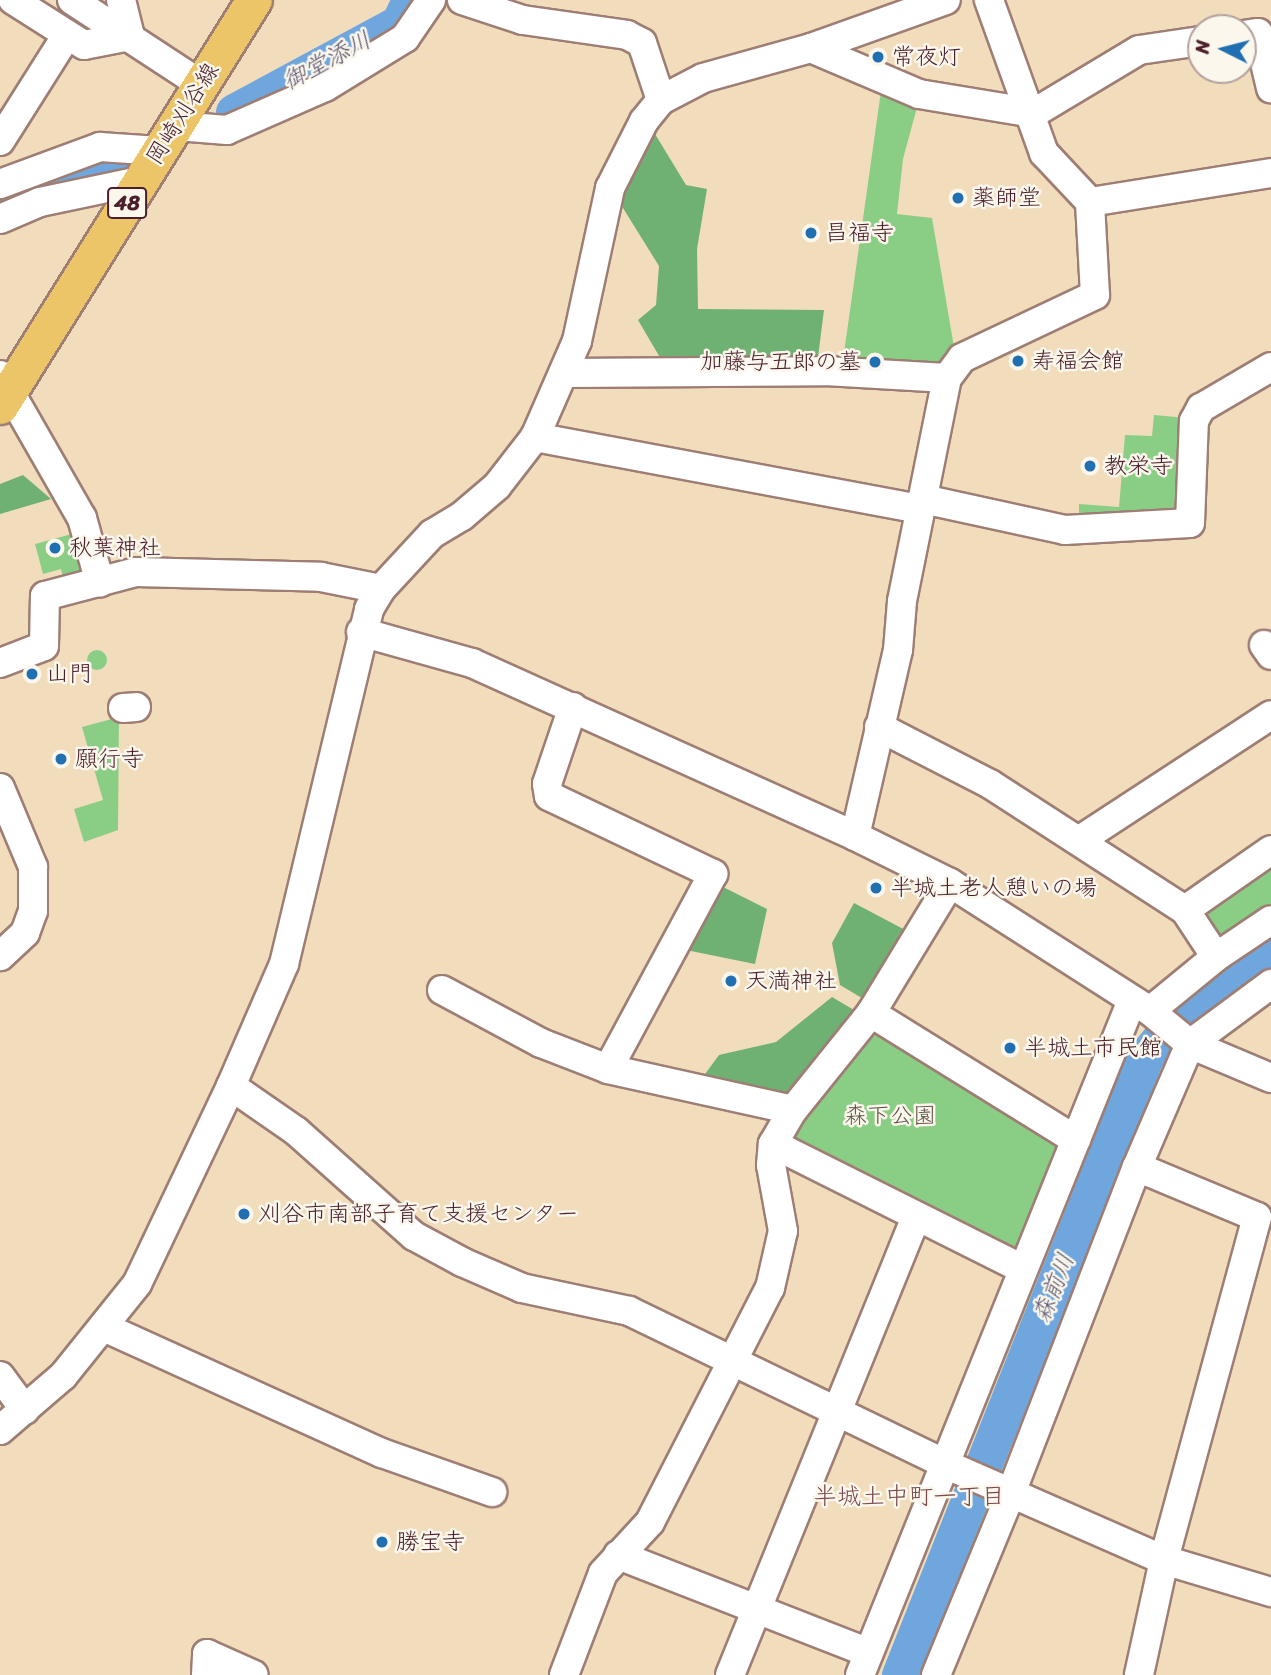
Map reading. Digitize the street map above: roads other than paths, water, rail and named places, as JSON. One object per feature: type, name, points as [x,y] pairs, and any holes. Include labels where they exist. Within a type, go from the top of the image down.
[{"type":"main road","name":"岡崎刈谷線","points":[[4,389],[168,138],[254,0]]},
{"type":"street","points":[[13,0],[84,45],[130,36]]},
{"type":"street","points":[[72,0],[202,85]]},
{"type":"street","points":[[121,0],[130,36]]},
{"type":"street","points":[[0,184],[100,147],[227,130],[325,87],[404,38],[431,0]]},
{"type":"street","points":[[462,0],[523,20],[627,35],[642,43],[661,100]]},
{"type":"street","points":[[0,1430],[25,1410],[106,1328],[137,1284],[284,964],[361,632],[381,589],[432,534],[462,516],[498,486],[535,437],[566,373],[610,188],[644,121],[661,100],[703,78],[811,48],[946,0]]},
{"type":"street","points":[[855,836],[898,650],[921,504],[947,378],[962,358],[1095,295],[1090,202],[1044,153],[1034,113],[989,0]]},
{"type":"street","points":[[1257,33],[1270,82]]},
{"type":"street","points":[[0,141],[67,35]]},
{"type":"street","points":[[811,48],[919,94],[1034,113],[1139,50],[1187,42]]},
{"type":"street","points":[[1090,202],[1271,173]]},
{"type":"street","points":[[0,219],[40,202],[140,181]]},
{"type":"street","points":[[535,437],[1065,530],[1189,523],[1194,421],[1201,408],[1271,367]]},
{"type":"street","points":[[566,373],[825,371],[947,378]]},
{"type":"street","points":[[4,389],[82,518],[100,583]]},
{"type":"street","points":[[0,663],[44,646],[45,596],[136,572],[203,571],[321,577],[381,589]]},
{"type":"street","points":[[361,632],[472,663],[855,836],[950,883],[1140,1007],[1190,1044],[1271,1078]]},
{"type":"street","points":[[573,707],[547,784],[549,796],[713,874],[608,1069]]},
{"type":"street","points":[[1080,841],[1271,715]]},
{"type":"street","points":[[879,727],[990,784],[1185,910],[1216,957]]},
{"type":"street","points":[[0,788],[33,867],[33,911],[25,933],[0,956]]},
{"type":"street","points":[[1185,910],[1271,850]]},
{"type":"street","points":[[564,1675],[587,1605],[603,1573],[650,1522],[770,1288],[783,1231],[771,1165],[772,1144],[793,1110],[871,1013],[950,883]]},
{"type":"street","points":[[618,1555],[757,1609],[865,1664],[1021,1268],[1076,1140],[1140,1007],[1271,920]]},
{"type":"street","points":[[936,1675],[1012,1493],[1137,1167],[1190,1044],[1271,984]]},
{"type":"street","points":[[442,990],[541,1043],[608,1069],[793,1110]]},
{"type":"street","points":[[871,1013],[1076,1140]]},
{"type":"street","points":[[230,1086],[296,1131],[414,1236],[522,1287],[629,1311],[733,1364],[945,1464],[1164,1560],[1271,1592]]},
{"type":"street","points":[[772,1144],[1021,1268]]},
{"type":"street","points":[[1137,1167],[1264,1220],[1164,1560],[1139,1675]]},
{"type":"street","points":[[730,1675],[916,1216]]},
{"type":"street","points":[[106,1328],[382,1453],[492,1492]]},
{"type":"street","points":[[0,1376],[25,1410]]},
{"type":"street","points":[[206,1675],[207,1654],[254,1675]]},
{"type":"waterway","name":"御堂添川","points":[[234,112],[399,23],[410,0]]},
{"type":"waterway","name":"御堂添川","points":[[0,204],[29,189],[111,165]]},
{"type":"waterway","name":"森前川","points":[[900,1675],[1145,1057],[1187,1006],[1271,946]]},
{"type":"place","name":"常夜灯","points":[[878,57]]},
{"type":"place","name":"薬師堂","points":[[958,198]]},
{"type":"place","name":"昌福寺","points":[[811,233]]},
{"type":"place","name":"寿福会館","points":[[1018,361]]},
{"type":"place","name":"加藤与五郎の墓","points":[[875,362]]},
{"type":"place","name":"教栄寺","points":[[1090,466]]},
{"type":"place","name":"秋葉神社","points":[[55,548]]},
{"type":"place","name":"山門","points":[[32,674]]},
{"type":"place","name":"願行寺","points":[[61,759]]},
{"type":"place","name":"半城土老人憩いの場","points":[[876,888]]},
{"type":"place","name":"天満神社","points":[[731,981]]},
{"type":"place","name":"半城土市民館","points":[[1010,1048]]},
{"type":"place","name":"刈谷市南部子育て支援センター","points":[[244,1214]]},
{"type":"place","name":"勝宝寺","points":[[382,1542]]},
{"type":"district","name":"半城土中町一丁目","points":[[909,1497]]},
{"type":"park label","name":"森下公園","points":[[890,1116]]}]
